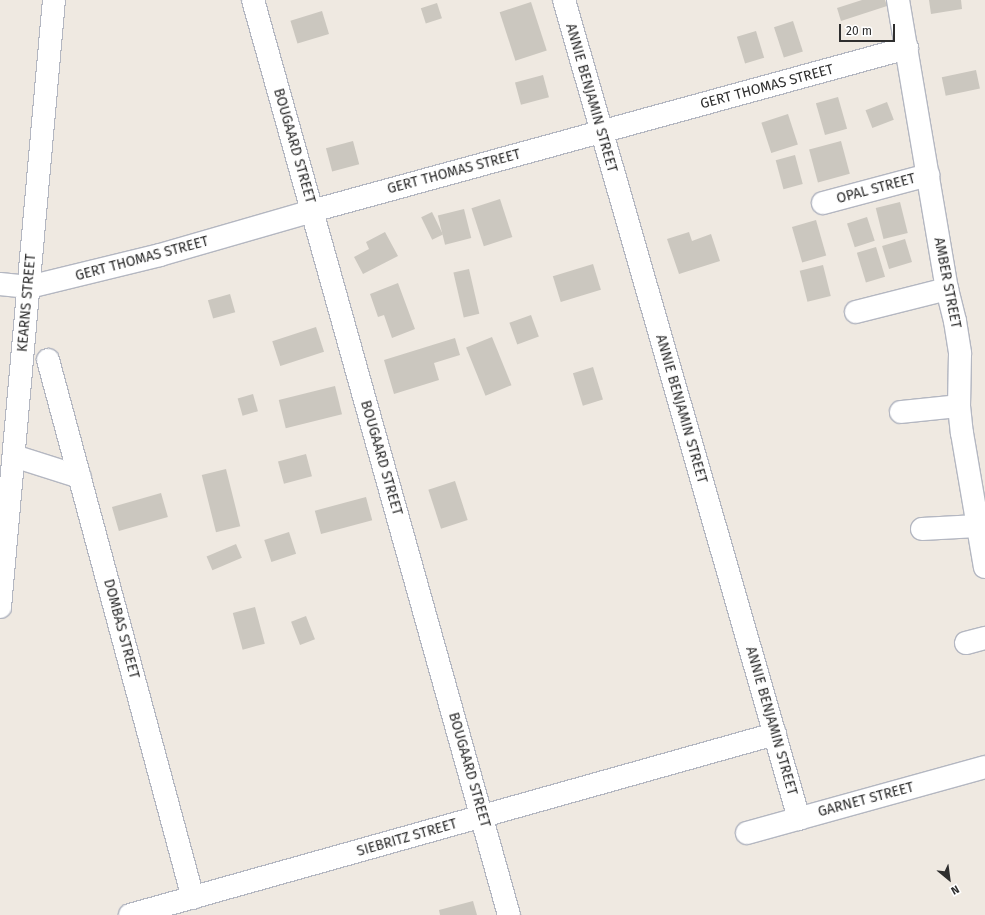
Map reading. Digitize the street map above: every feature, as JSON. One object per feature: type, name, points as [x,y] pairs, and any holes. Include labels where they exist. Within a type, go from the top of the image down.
[{"type":"street","name":"KEARNS STREET","points":[[0,607],[54,0]]},
{"type":"street","name":"BOUGAARD STREET","points":[[253,0],[509,915]]},
{"type":"street","name":"ANNIE BENJAMIN STREET","points":[[564,0],[600,132],[799,818]]},
{"type":"street","name":"AMBER STREET","points":[[898,0],[947,289],[960,354],[959,406],[977,526],[985,567]]},
{"type":"street","name":"GERT THOMAS STREET","points":[[0,284],[29,288],[160,255],[312,211],[907,48]]},
{"type":"street","name":"OPAL STREET","points":[[823,203],[928,175]]},
{"type":"street","points":[[856,312],[947,289]]},
{"type":"street","name":"DOMBAS STREET","points":[[48,360],[193,898]]},
{"type":"street","points":[[901,412],[959,406]]},
{"type":"street","points":[[14,456],[80,477]]},
{"type":"street","points":[[922,529],[977,526]]},
{"type":"street","name":"SIEBRITZ STREET","points":[[130,915],[775,734]]},
{"type":"street","name":"GARNET STREET","points":[[747,833],[985,767]]},
{"type":"building","points":[[862,0],[885,0],[887,6],[841,21],[837,8]]},
{"type":"building","points":[[929,0],[961,0],[962,9],[931,14]]},
{"type":"building","points":[[531,2],[547,51],[515,61],[500,12]]},
{"type":"building","points":[[437,3],[442,18],[426,23],[421,8]]},
{"type":"building","points":[[322,11],[329,34],[297,44],[290,21]]},
{"type":"building","points":[[793,21],[803,51],[784,58],[774,27]]},
{"type":"building","points":[[756,31],[764,58],[745,64],[737,37]]},
{"type":"building","points":[[976,70],[980,89],[946,96],[942,77]]},
{"type":"building","points":[[543,75],[549,97],[521,105],[515,83]]},
{"type":"building","points":[[838,97],[847,129],[825,135],[816,103]]},
{"type":"building","points":[[887,102],[894,120],[872,128],[866,110]]},
{"type":"building","points":[[788,114],[798,144],[771,153],[761,123]]},
{"type":"building","points":[[353,141],[359,164],[332,171],[326,148]]},
{"type":"building","points":[[841,141],[850,174],[818,182],[809,150]]},
{"type":"building","points":[[795,155],[803,184],[783,189],[776,160]]},
{"type":"building","points":[[500,199],[512,237],[484,246],[471,208]]},
{"type":"building","points":[[900,202],[908,233],[883,239],[876,208]]},
{"type":"building","points":[[464,209],[471,238],[445,245],[438,216]]},
{"type":"building","points":[[432,212],[443,234],[432,240],[421,217]]},
{"type":"building","points":[[867,217],[875,241],[855,247],[847,223]]},
{"type":"building","points":[[816,220],[826,256],[802,262],[792,227]]},
{"type":"building","points":[[385,232],[398,256],[363,274],[354,257],[369,249],[366,242]]},
{"type":"building","points":[[689,232],[692,241],[711,234],[720,261],[679,274],[667,239]]},
{"type":"building","points":[[905,239],[912,262],[889,269],[882,246]]},
{"type":"building","points":[[876,247],[885,277],[866,282],[857,253]]},
{"type":"building","points":[[593,264],[601,290],[561,302],[553,276]]},
{"type":"building","points":[[823,265],[831,296],[807,302],[800,271]]},
{"type":"building","points":[[469,269],[479,314],[464,317],[453,273]]},
{"type":"building","points":[[398,283],[415,329],[392,338],[384,315],[378,317],[370,294]]},
{"type":"building","points":[[230,294],[235,312],[213,319],[208,300]]},
{"type":"building","points":[[531,315],[539,337],[517,344],[509,323]]},
{"type":"building","points":[[316,327],[324,352],[280,366],[272,341]]},
{"type":"building","points":[[492,337],[511,385],[486,396],[466,347]]},
{"type":"building","points":[[455,338],[460,355],[434,363],[439,380],[394,394],[384,360]]},
{"type":"building","points":[[593,367],[603,400],[583,406],[573,373]]},
{"type":"building","points":[[335,386],[342,414],[286,428],[279,400]]},
{"type":"building","points":[[253,394],[258,411],[243,416],[238,398]]},
{"type":"building","points":[[306,454],[312,476],[284,484],[278,462]]},
{"type":"building","points":[[226,469],[240,526],[216,532],[202,475]]},
{"type":"building","points":[[455,481],[468,520],[441,529],[428,490]]},
{"type":"building","points":[[161,493],[168,517],[119,531],[112,507]]},
{"type":"building","points":[[366,497],[372,520],[321,534],[315,511]]},
{"type":"building","points":[[289,532],[296,554],[271,562],[264,540]]},
{"type":"building","points":[[236,544],[242,558],[212,570],[207,557]]},
{"type":"building","points":[[255,607],[265,644],[243,650],[233,613]]},
{"type":"building","points":[[306,616],[315,639],[300,645],[291,622]]},
{"type":"building","points":[[473,901],[477,915],[440,915],[439,910]]}]
